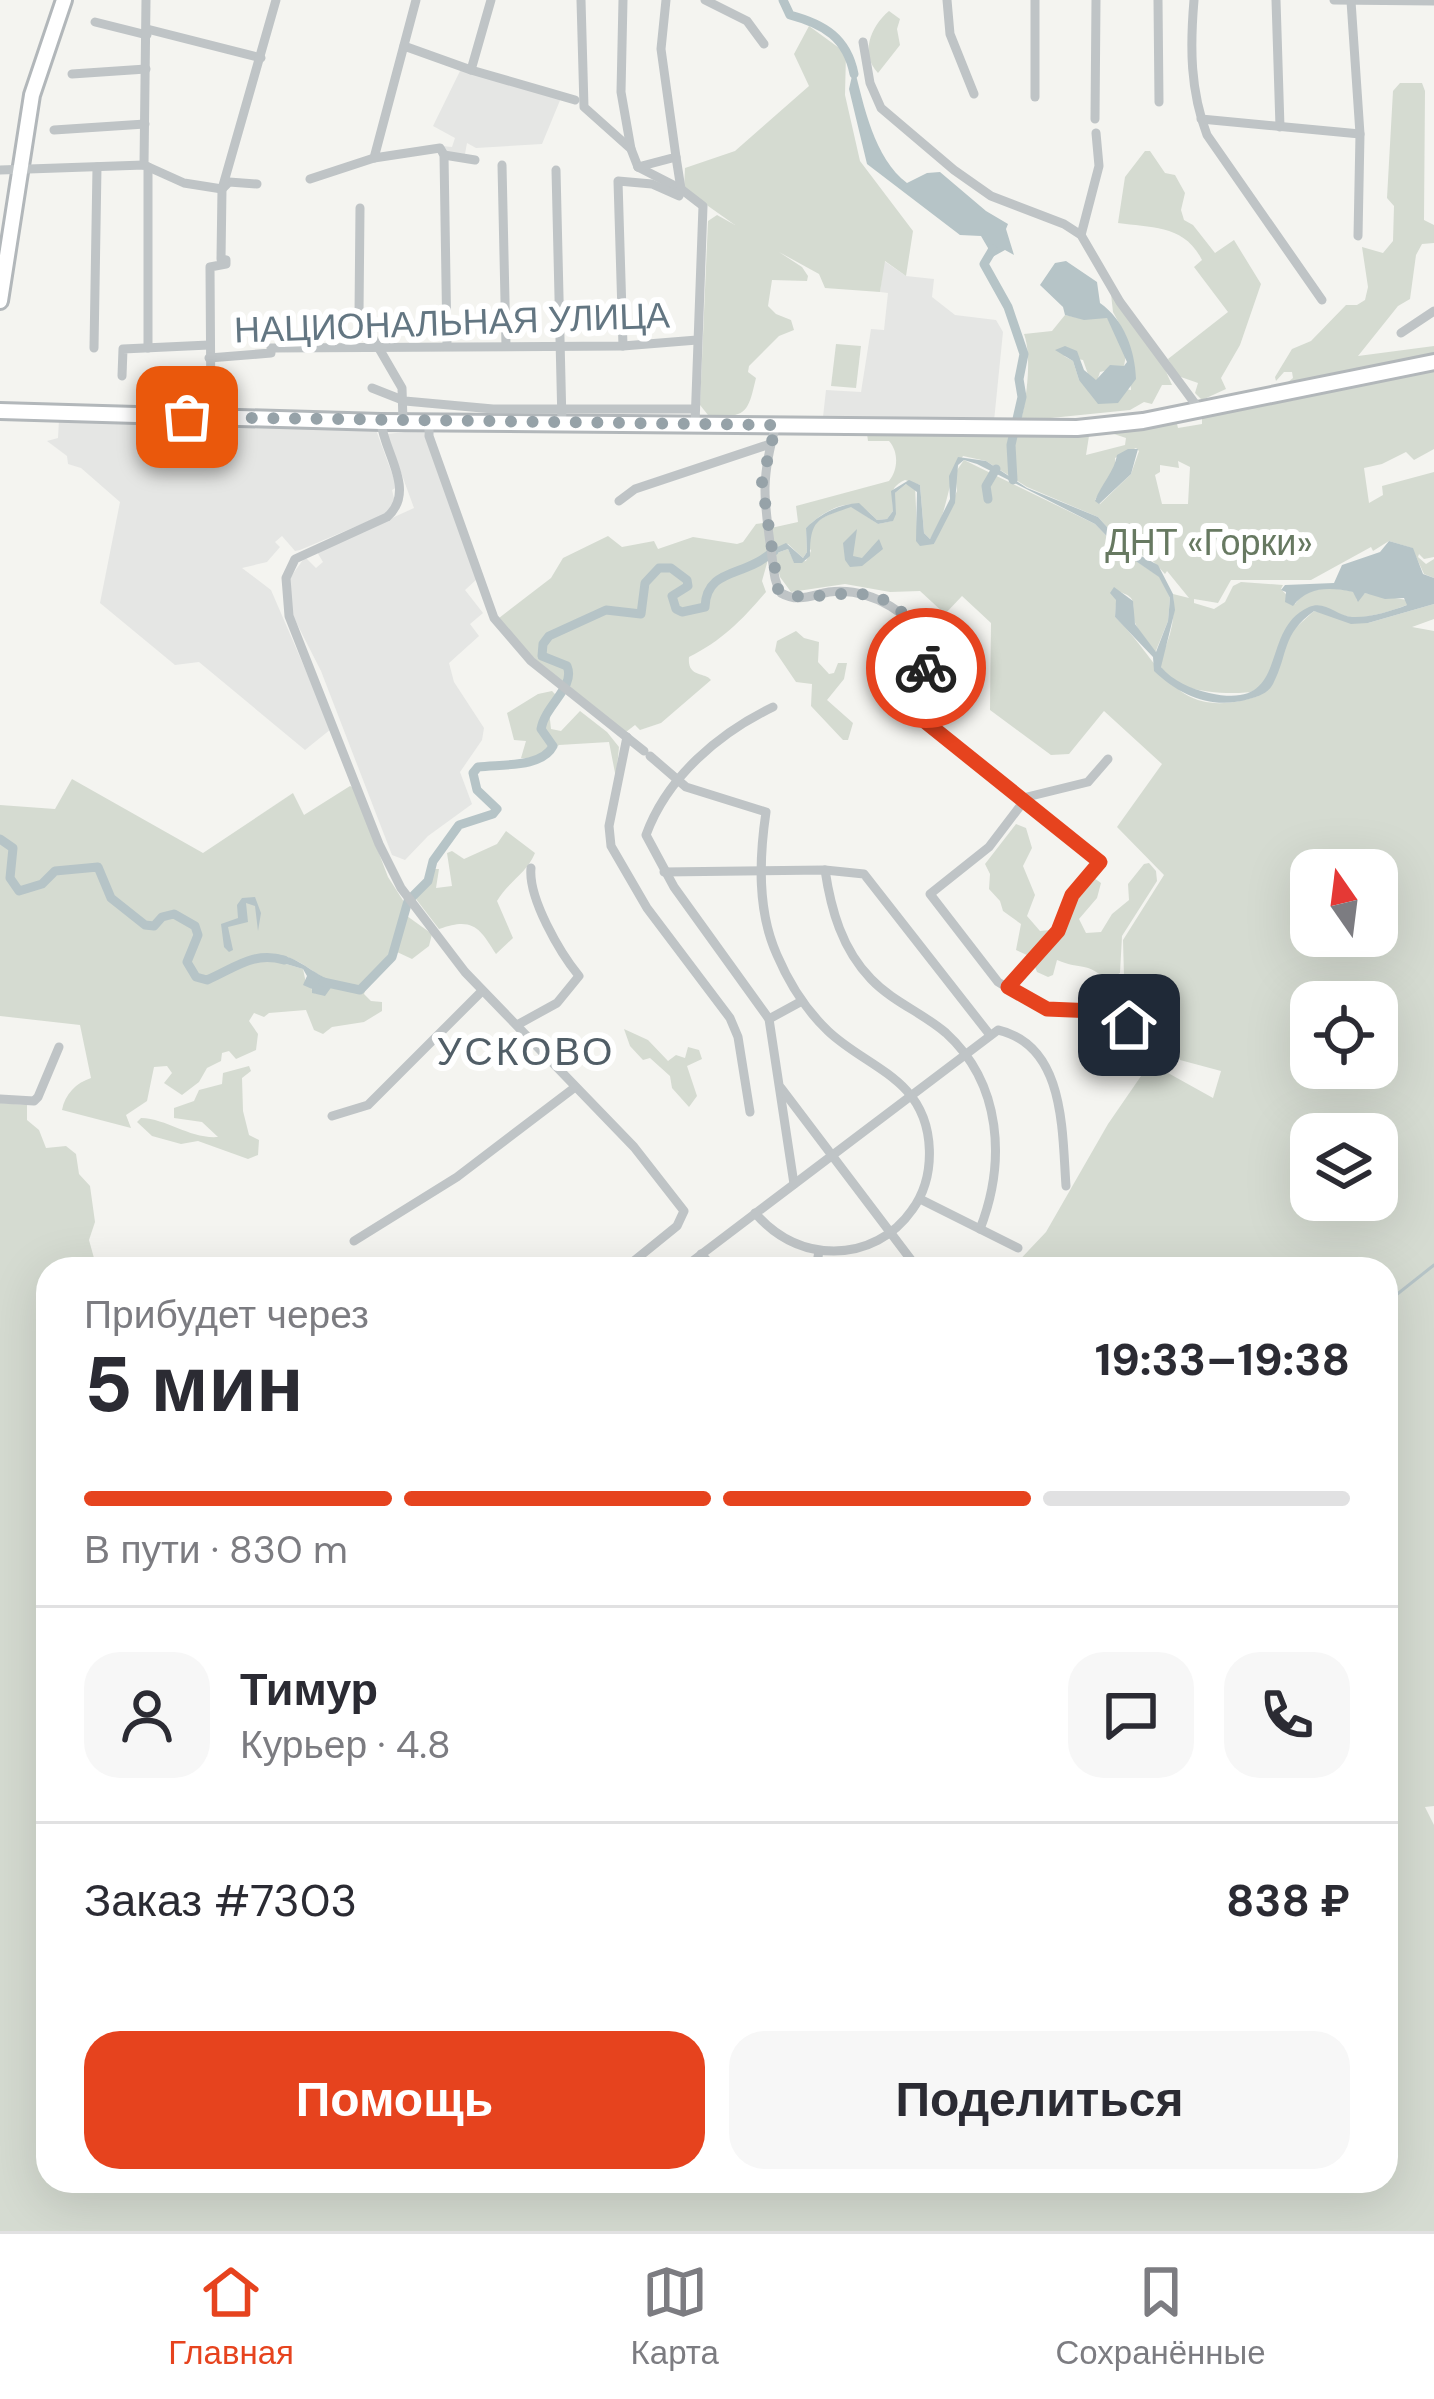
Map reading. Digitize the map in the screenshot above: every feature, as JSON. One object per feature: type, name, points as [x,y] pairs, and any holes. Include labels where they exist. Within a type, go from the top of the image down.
[{"type":"main road","points":[[0,301],[34,85],[64,0]]},
{"type":"main road","points":[[0,412],[429,423],[562,416],[695,417],[776,425],[1107,426],[1434,362]]},
{"type":"street","points":[[146,0],[148,349]]},
{"type":"street","points":[[211,418],[210,267],[226,264],[221,259],[222,188],[276,0]]},
{"type":"street","points":[[374,158],[416,0]]},
{"type":"street","points":[[470,70],[490,0]]},
{"type":"street","points":[[581,0],[584,107],[631,149]]},
{"type":"street","points":[[623,0],[621,92],[631,149],[638,166],[703,206],[695,417]]},
{"type":"street","points":[[623,346],[618,181],[652,184],[679,196],[681,189],[662,49],[666,0]]},
{"type":"street","points":[[705,0],[747,21],[764,44]]},
{"type":"street","points":[[947,0],[950,34],[974,94]]},
{"type":"street","points":[[1035,0],[1035,97]]},
{"type":"street","points":[[1095,119],[1096,0]]},
{"type":"street","points":[[1158,0],[1160,102]]},
{"type":"street","points":[[1194,0],[1190,54],[1201,119],[1229,170],[1322,300]]},
{"type":"street","points":[[1276,0],[1280,127]]},
{"type":"street","points":[[1334,0],[1434,2]]},
{"type":"street","points":[[1351,1],[1360,134],[1358,236]]},
{"type":"street","points":[[94,22],[261,58]]},
{"type":"street","points":[[862,42],[870,83],[881,108],[992,196],[1064,224],[1082,236],[1120,302],[1199,410]]},
{"type":"street","points":[[404,46],[574,100]]},
{"type":"street","points":[[72,74],[146,69]]},
{"type":"street","points":[[1201,119],[1360,134]]},
{"type":"street","points":[[54,130],[146,124]]},
{"type":"street","points":[[1082,236],[1098,175],[1096,133]]},
{"type":"street","points":[[442,152],[447,345]]},
{"type":"street","points":[[310,179],[374,158],[442,152],[475,160]]},
{"type":"street","points":[[638,166],[676,157]]},
{"type":"street","points":[[502,165],[506,346]]},
{"type":"street","points":[[0,170],[146,166],[184,184],[222,188],[229,182],[257,184]]},
{"type":"street","points":[[94,348],[97,167]]},
{"type":"street","points":[[372,388],[405,400],[562,416],[556,170]]},
{"type":"street","points":[[360,208],[359,314],[402,388],[403,422]]},
{"type":"street","points":[[1401,333],[1434,311]]},
{"type":"street","name":"НАЦИОНАЛЬНАЯ УЛИЦА","points":[[209,358],[271,353],[271,348],[623,346],[697,340]]},
{"type":"street","points":[[122,376],[122,350],[209,345]]},
{"type":"street","points":[[381,422],[398,478],[399,505],[388,517],[295,560],[286,578],[286,605],[379,844],[411,902],[482,991],[634,1147],[684,1211],[677,1226],[640,1257]]},
{"type":"street","points":[[429,423],[492,615],[512,642],[556,682],[678,782],[766,812],[761,870],[770,937],[802,1001],[846,1047],[910,1094],[928,1139],[928,1170],[920,1199],[890,1233],[863,1247],[819,1250],[782,1238],[755,1213]]},
{"type":"street","points":[[776,425],[762,482],[776,585],[795,599],[840,591],[888,602],[936,645],[937,654],[901,695],[902,703],[1099,860],[1099,866],[1072,895],[1058,931],[1008,987]]},
{"type":"street","points":[[619,501],[635,489],[770,444]]},
{"type":"street","points":[[772,706],[716,740],[678,782],[647,831],[664,872],[770,1019],[794,1184]]},
{"type":"street","points":[[627,737],[608,826],[611,846],[647,908],[730,1018],[738,1037],[750,1112]]},
{"type":"street","points":[[1108,759],[1088,782],[1024,799],[989,847],[930,894],[991,974],[1008,987],[1047,1009],[1095,1011],[1129,1025]]},
{"type":"street","points":[[517,1024],[557,1003],[579,976],[550,928],[530,880],[531,868]]},
{"type":"street","points":[[664,872],[825,870],[864,874],[990,1036]]},
{"type":"street","points":[[825,870],[831,908],[870,978],[949,1036],[965,1055],[991,1109],[998,1150],[996,1181],[980,1229]]},
{"type":"street","points":[[332,1116],[368,1105],[482,991]]},
{"type":"street","points":[[770,1019],[802,1001]]},
{"type":"street","points":[[697,1257],[910,1094],[1004,1030],[1037,1048],[1044,1061],[1058,1109],[1066,1186]]},
{"type":"street","points":[[0,1099],[34,1101],[59,1047]]},
{"type":"street","points":[[778,1084],[909,1257]]},
{"type":"street","points":[[354,1241],[457,1177],[574,1088]]},
{"type":"street","points":[[920,1199],[1018,1247]]},
{"type":"street","points":[[818,1257],[819,1250]]},
{"type":"street","points":[[701,1254],[704,1257]]},
{"type":"shaded area","points":[[854,67],[872,130],[896,172],[907,183],[940,172],[1008,224],[1014,255],[1005,250],[987,260],[988,248],[981,236],[960,235],[867,164],[849,89]]},
{"type":"shaded area","points":[[461,69],[561,98],[542,144],[476,148],[467,143],[465,154],[448,153],[442,146],[452,147],[455,138],[433,126]]},
{"type":"shaded area","points":[[884,261],[906,276],[934,279],[932,297],[955,315],[996,320],[1003,332],[994,421],[823,417],[826,390],[861,392],[871,329],[884,330],[888,293],[880,292]]},
{"type":"shaded area","points":[[1066,261],[1097,282],[1100,303],[1116,318],[1130,347],[1136,379],[1118,403],[1098,404],[1079,380],[1073,361],[1055,350],[1065,346],[1077,351],[1084,370],[1096,380],[1110,365],[1127,362],[1107,318],[1084,320],[1065,315],[1040,285],[1055,263]]},
{"type":"shaded area","points":[[59,420],[376,430],[397,487],[392,490],[395,502],[383,515],[300,550],[295,551],[282,536],[275,542],[280,547],[267,562],[242,568],[271,590],[331,729],[305,750],[199,662],[175,665],[100,603],[120,502],[81,468],[68,464],[67,456],[47,441],[58,438]]},
{"type":"shaded area","points":[[423,430],[478,578],[465,590],[483,613],[470,624],[479,636],[449,663],[454,682],[484,728],[482,740],[460,772],[472,804],[428,836],[405,860],[392,855],[321,671],[292,614],[290,578],[305,557],[316,568],[323,562],[317,552],[414,508],[387,434]]},
{"type":"shaded area","points":[[1138,449],[1131,474],[1099,504],[1095,501],[1117,455]]},
{"type":"shaded area","points":[[958,457],[986,461],[1027,488],[1098,517],[1126,548],[1158,565],[1173,594],[1175,610],[1161,667],[1189,687],[1235,696],[1253,691],[1264,680],[1293,618],[1309,607],[1320,605],[1359,617],[1407,605],[1404,598],[1365,593],[1358,602],[1353,592],[1328,589],[1313,591],[1293,606],[1285,602],[1286,592],[1281,590],[1285,585],[1334,583],[1342,565],[1380,552],[1389,541],[1413,548],[1423,574],[1434,578],[1434,604],[1351,624],[1314,611],[1291,636],[1269,690],[1223,703],[1186,694],[1164,680],[1154,671],[1153,657],[1115,617],[1116,600],[1110,593],[1114,587],[1133,601],[1135,624],[1156,652],[1168,621],[1170,598],[1159,577],[1121,551],[1095,524],[977,464],[964,460],[958,465],[955,503],[934,544],[920,546],[916,541],[917,492],[906,484],[895,493],[893,521],[878,524],[851,507],[818,522],[810,556],[802,563],[794,563],[788,549],[774,554],[773,549],[786,543],[803,558],[806,528],[844,505],[859,503],[877,520],[887,519],[893,511],[891,491],[909,480],[920,485],[924,533],[930,539],[950,499],[949,476]]},
{"type":"shaded area","points":[[857,529],[853,556],[862,558],[879,539],[883,549],[862,566],[850,567],[843,543]]},
{"type":"shaded area","points":[[255,897],[261,913],[258,931],[255,906],[246,903],[248,922],[228,927],[233,950],[229,952],[221,924],[238,918],[242,898]]},
{"type":"shaded area","points":[[273,954],[291,958],[335,982],[325,996],[312,993],[303,985],[307,976],[303,969],[276,961]]},
{"type":"green space","points":[[889,11],[900,19],[900,45],[878,73],[869,58],[870,41]]},
{"type":"green space","points":[[809,26],[846,53],[845,95],[860,161],[913,231],[906,276],[885,261],[880,292],[825,288],[819,274],[779,252],[808,276],[807,281],[772,280],[768,306],[791,320],[794,330],[779,336],[749,366],[748,372],[756,378],[744,411],[708,415],[700,405],[708,221],[717,215],[735,225],[684,189],[685,168],[735,151],[809,86],[794,54]]},
{"type":"green space","points":[[1400,83],[1422,83],[1425,91],[1424,220],[1434,225],[1434,243],[1422,244],[1416,255],[1410,299],[1398,306],[1358,356],[1434,346],[1434,355],[1283,386],[1293,378],[1292,372],[1284,372],[1276,381],[1275,377],[1292,349],[1311,341],[1346,305],[1365,300],[1368,287],[1362,247],[1383,253],[1393,241],[1394,206],[1387,198],[1393,91]]},
{"type":"green space","points":[[1145,151],[1150,151],[1165,173],[1175,175],[1185,193],[1184,220],[1215,253],[1234,240],[1261,284],[1240,345],[1221,378],[1226,389],[1202,400],[1195,393],[1198,383],[1178,376],[1168,359],[1228,312],[1194,267],[1202,260],[1186,240],[1166,230],[1118,223],[1125,177]]},
{"type":"green space","points":[[1111,294],[1163,365],[1172,385],[1162,385],[1152,404],[1144,402],[1130,410],[1021,421],[1028,377],[1024,334],[1052,331],[1065,315],[1107,317],[1126,355],[1124,366],[1100,372],[1097,381],[1089,377],[1083,360],[1064,356],[1073,361],[1079,380],[1131,390],[1126,336],[1113,312]]},
{"type":"green space","points":[[836,344],[861,346],[856,388],[831,386]]},
{"type":"green space","name":"ДНТ «Горки»","points":[[1434,367],[1434,449],[1414,460],[1406,452],[1364,468],[1369,503],[1383,495],[1382,486],[1434,472],[1434,557],[1418,557],[1426,564],[1434,559],[1434,578],[1424,574],[1412,548],[1389,541],[1311,580],[1231,580],[1218,603],[1194,599],[1214,609],[1241,582],[1283,585],[1281,589],[1295,604],[1307,593],[1329,589],[1354,592],[1357,600],[1365,593],[1407,600],[1407,605],[1364,617],[1318,607],[1305,610],[1291,625],[1256,691],[1200,690],[1172,680],[1160,661],[1172,625],[1173,594],[1189,598],[1167,571],[1126,548],[1098,517],[1027,487],[986,461],[963,456],[930,539],[924,533],[920,485],[905,480],[894,489],[893,511],[887,519],[877,520],[854,505],[839,507],[806,528],[803,558],[788,544],[773,549],[771,528],[798,522],[796,506],[889,481],[896,461],[892,445],[868,441],[867,434],[1089,436],[1086,455],[1125,445],[1126,438],[1114,434],[1118,431],[1202,424],[1202,415],[1295,400],[1293,395]],"holes":[[[1136,448],[1131,474],[1100,504],[1095,500],[1116,466],[1115,458]],[[1178,461],[1190,467],[1188,504],[1162,504],[1155,475],[1160,465],[1179,468]]]},
{"type":"green space","points":[[964,460],[1095,524],[1121,551],[1160,577],[1170,598],[1168,621],[1155,653],[1136,625],[1133,601],[1117,591],[1115,617],[1173,685],[1207,702],[1258,696],[1292,631],[1314,611],[1368,623],[1434,604],[1434,619],[1412,627],[1434,631],[1434,1806],[1425,1807],[1434,1825],[1434,2231],[0,2231],[0,1103],[27,1105],[27,1120],[39,1130],[46,1148],[66,1146],[76,1154],[79,1174],[90,1186],[95,1222],[89,1240],[94,1257],[36,1257],[36,2193],[1398,2193],[1398,1257],[1022,1257],[1046,1232],[1108,1124],[1150,1063],[1213,1098],[1221,1071],[1180,1060],[1153,1024],[1159,990],[1124,977],[1123,940],[1164,875],[1117,827],[1162,764],[1104,711],[1069,754],[1051,755],[990,710],[991,623],[962,596],[945,614],[920,591],[890,592],[845,584],[791,592],[780,577],[774,554],[788,549],[794,562],[806,561],[810,532],[818,521],[851,506],[878,524],[892,521],[895,493],[906,484],[915,486],[917,529],[934,544],[957,491],[955,473]]},
{"type":"green space","points":[[763,523],[769,556],[762,581],[766,592],[731,629],[689,657],[694,671],[711,680],[661,723],[640,730],[635,725],[626,732],[521,648],[499,618],[551,578],[563,558],[608,536],[622,547],[654,541],[658,549],[693,537],[737,544],[756,524]]},
{"type":"green space","points":[[796,631],[819,642],[818,662],[829,674],[838,663],[847,663],[844,679],[827,700],[853,723],[848,740],[811,706],[812,684],[796,682],[775,651],[777,641]]},
{"type":"green space","points":[[552,691],[561,700],[549,711],[551,729],[561,731],[580,711],[619,747],[616,778],[609,742],[559,745],[542,758],[521,758],[526,741],[514,740],[507,713]]},
{"type":"green space","points":[[72,779],[203,853],[293,793],[304,815],[350,786],[354,788],[388,877],[404,902],[391,951],[364,994],[382,1002],[382,1011],[364,1022],[332,1027],[323,1034],[314,1030],[306,1010],[264,1017],[254,1013],[249,1021],[258,1034],[256,1050],[236,1059],[229,1051],[222,1053],[221,1061],[207,1068],[199,1082],[182,1095],[164,1083],[172,1073],[167,1066],[154,1067],[147,1101],[126,1115],[131,1128],[62,1110],[72,1090],[91,1078],[80,1025],[0,1016],[0,805],[55,809]],"holes":[[[276,955],[299,962],[334,983],[316,994],[306,983],[303,969],[276,961]]]},
{"type":"green space","points":[[1016,824],[1026,828],[1032,848],[1023,866],[1035,895],[1027,916],[1040,931],[1050,930],[1071,914],[1079,894],[1094,878],[1101,883],[1097,898],[1079,919],[1086,933],[1101,932],[1129,900],[1128,884],[1144,864],[1156,871],[1157,881],[1122,936],[1120,973],[1105,977],[1057,960],[1048,977],[1037,972],[1031,957],[1016,950],[1021,924],[1003,911],[989,889],[985,864]]},
{"type":"green space","points":[[506,831],[535,853],[497,901],[513,938],[496,954],[475,927],[460,924],[439,929],[416,899],[433,869],[439,869],[436,888],[452,886],[447,853],[464,859],[497,844]]},
{"type":"green space","points":[[407,916],[432,934],[429,946],[412,959],[397,952]]},
{"type":"green space","points":[[624,1029],[648,1040],[668,1061],[676,1055],[685,1058],[688,1047],[699,1050],[702,1059],[687,1066],[697,1096],[689,1107],[672,1088],[670,1076],[630,1046]]},
{"type":"green space","points":[[249,1066],[251,1071],[242,1078],[243,1111],[249,1135],[259,1140],[258,1155],[248,1159],[198,1141],[181,1144],[152,1136],[137,1122],[151,1119],[218,1137],[202,1122],[174,1118],[174,1108],[194,1101],[199,1090],[222,1084],[223,1073]]},
{"type":"waterway","points":[[783,0],[790,15],[823,28],[840,42],[854,74]]},
{"type":"waterway","points":[[993,249],[984,264],[1008,307],[1024,354],[1019,379],[1022,397],[1011,445],[1013,480]]},
{"type":"waterway","points":[[988,499],[986,486],[996,469]]},
{"type":"waterway","points":[[323,982],[360,990],[392,957],[408,901],[428,881],[433,861],[459,825],[497,809],[477,790],[473,773],[478,767],[530,762],[553,746],[541,729],[569,674],[567,666],[542,656],[549,636],[606,610],[641,614],[645,583],[659,568],[671,568],[687,580],[688,586],[672,596],[676,609],[705,607],[716,582],[774,551]]},
{"type":"waterway","points":[[0,839],[13,848],[10,878],[19,891],[42,884],[55,871],[98,867],[111,898],[145,925],[154,926],[162,917],[174,914],[195,926],[198,935],[187,962],[196,977],[207,980],[253,959],[284,960]]},
{"type":"waterway","points":[[1398,1294],[1434,1265]]},
{"type":"way so far","points":[[187,417],[776,425],[762,482],[778,589],[795,599],[840,591],[884,599],[938,647],[926,668]]},
{"type":"district","name":"УСКОВО","points":[[526,1051]]},
{"type":"route","points":[[926,668],[901,695],[902,703],[1100,862],[1072,895],[1058,931],[1008,987],[1047,1009],[1095,1011],[1129,1025]]}]
